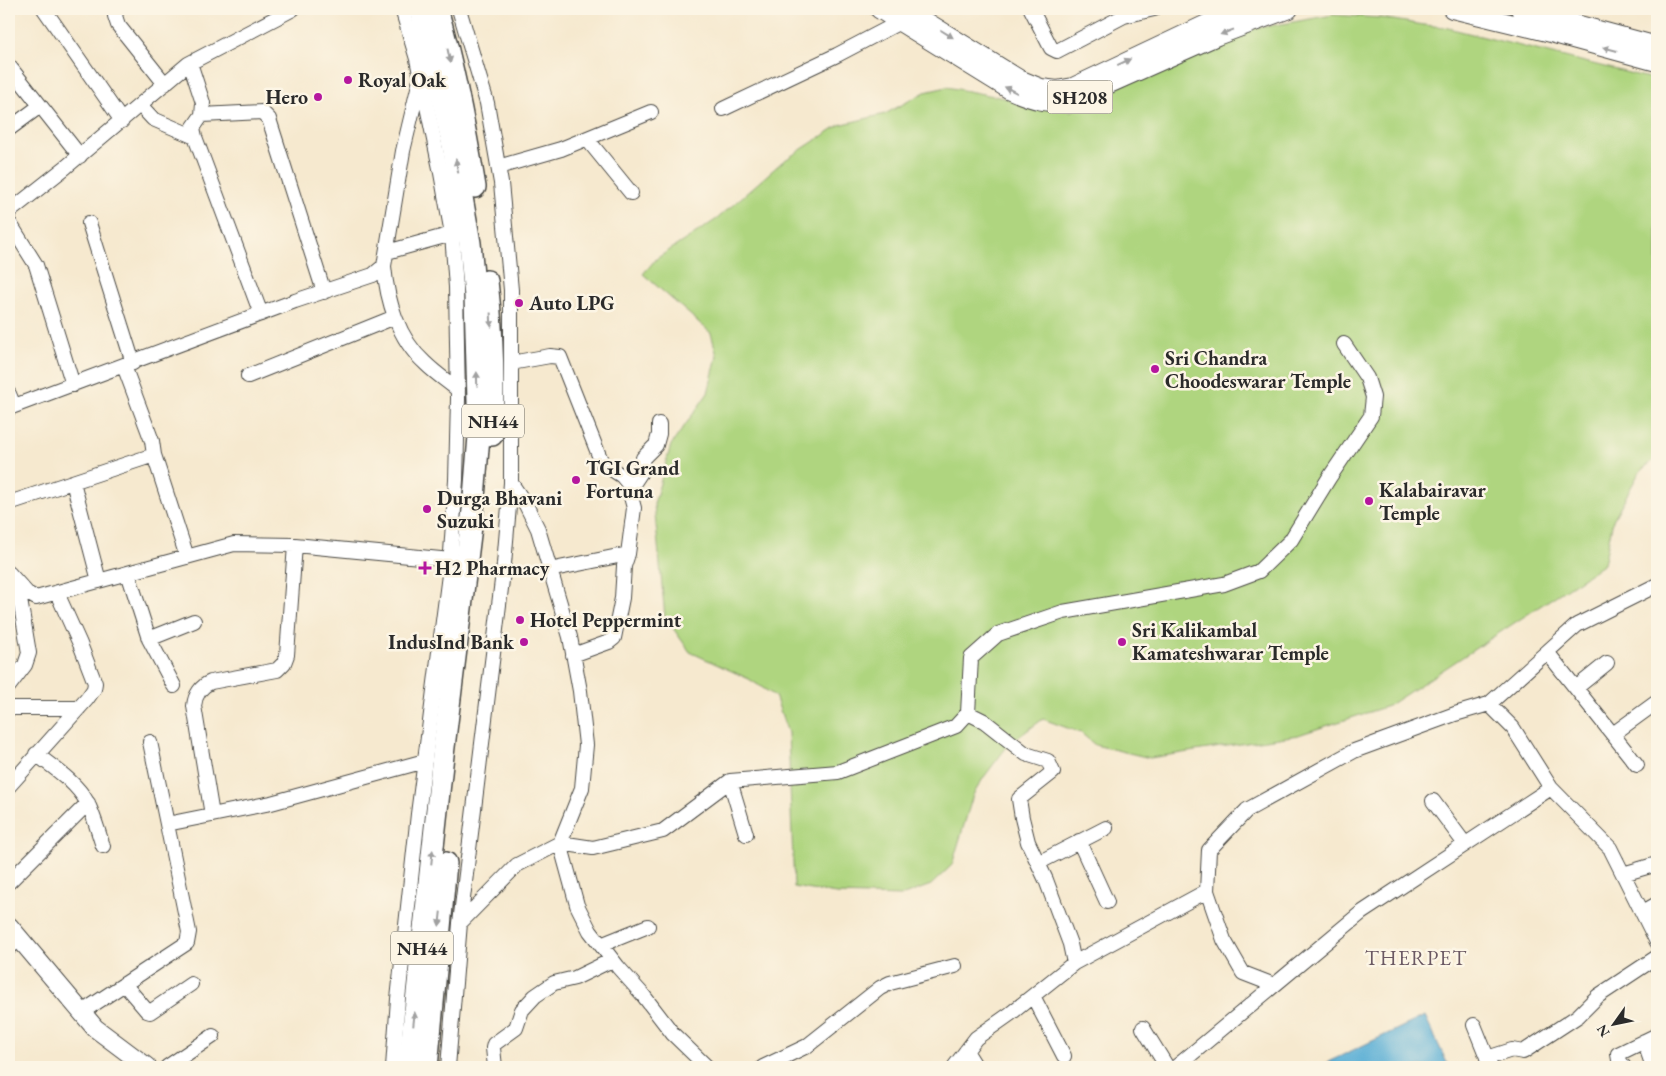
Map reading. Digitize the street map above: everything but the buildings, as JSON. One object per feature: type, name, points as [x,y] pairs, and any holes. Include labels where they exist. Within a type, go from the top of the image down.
[{"type":"highway","name":"NH44","points":[[409,1067],[443,756],[473,510],[479,436],[475,296],[470,243],[451,137],[420,9]]},
{"type":"highway","name":"NH44","points":[[427,1067],[458,745],[491,468],[493,391],[491,318],[483,238],[467,136],[437,9]]},
{"type":"main road","name":"SH208","points":[[879,9],[903,16],[1019,79],[1041,88],[1057,90],[1072,87],[1235,10]]},
{"type":"main road","name":"SH208","points":[[903,16],[1010,90],[1028,98],[1054,103],[1073,100],[1217,36],[1289,9]]},
{"type":"main road","points":[[1452,9],[1533,28],[1657,62]]},
{"type":"main road","points":[[1520,9],[1657,46]]},
{"type":"main road","points":[[12,938],[95,1028],[147,1067]]},
{"type":"street","points":[[44,9],[122,120]]},
{"type":"street","points":[[116,9],[115,16],[118,25],[165,84]]},
{"type":"street","points":[[9,212],[80,156],[190,64],[293,9]]},
{"type":"street","points":[[393,1067],[398,999],[425,760],[451,560],[456,480],[458,390],[456,287],[452,234],[421,77],[402,9]]},
{"type":"street","points":[[448,1067],[460,923],[504,564],[511,483],[511,290],[498,167],[487,103],[459,9]]},
{"type":"street","points":[[1031,9],[1051,48],[1057,51],[1124,16],[1154,9]]},
{"type":"street","points":[[723,109],[837,55],[903,16]]},
{"type":"street","points":[[190,64],[203,103],[202,115],[193,128],[194,137],[261,314]]},
{"type":"street","points":[[9,66],[80,156]]},
{"type":"street","points":[[421,77],[403,151],[385,259],[386,287],[395,318],[405,337],[423,362],[458,390]]},
{"type":"street","points":[[140,105],[153,119],[194,137]]},
{"type":"street","points":[[9,130],[40,106]]},
{"type":"street","points":[[202,115],[262,112],[269,119],[324,292]]},
{"type":"street","points":[[498,167],[561,149],[652,112]]},
{"type":"street","points":[[587,139],[631,194]]},
{"type":"street","points":[[9,222],[36,265],[73,385]]},
{"type":"street","points":[[89,223],[128,364],[152,442],[154,456],[187,557]]},
{"type":"street","points":[[10,403],[73,385],[261,314],[372,275],[385,259],[452,234]]},
{"type":"street","points":[[248,376],[395,318]]},
{"type":"street","points":[[460,923],[517,865],[560,843],[593,848],[663,831],[730,781],[838,772],[956,726],[968,713],[971,658],[998,634],[1063,612],[1224,584],[1259,572],[1291,540],[1329,478],[1371,416],[1373,397],[1368,378],[1344,344]]},
{"type":"street","points":[[511,363],[550,356],[560,357],[602,463],[622,476],[631,487]]},
{"type":"street","points":[[574,655],[609,642],[614,638],[622,598],[624,566],[628,554],[634,508],[630,493],[631,487],[642,472],[643,458],[656,445],[660,434],[660,424]]},
{"type":"street","points":[[9,503],[154,456]]},
{"type":"street","points":[[73,482],[99,581]]},
{"type":"street","points":[[511,483],[526,505],[538,529],[570,637],[580,691],[586,745],[582,788],[560,843],[577,905],[590,931],[612,960],[643,995],[672,1034],[707,1067]]},
{"type":"street","points":[[13,577],[26,593],[36,598],[234,544],[295,545],[451,560]]},
{"type":"street","points":[[212,815],[194,699],[202,687],[211,682],[277,670],[284,663],[287,655],[295,545]]},
{"type":"street","points":[[550,570],[628,554]]},
{"type":"street","points":[[128,574],[149,639],[174,686]]},
{"type":"street","points":[[9,686],[25,665],[29,653],[13,577]]},
{"type":"street","points":[[1274,985],[1243,973],[1224,940],[1207,891],[1209,850],[1248,810],[1354,751],[1455,714],[1489,704],[1578,626],[1657,585]]},
{"type":"street","points":[[9,786],[94,689],[95,683],[80,644],[57,593]]},
{"type":"street","points":[[149,639],[194,621]]},
{"type":"street","points":[[1547,652],[1637,765]]},
{"type":"street","points":[[1576,688],[1607,663]]},
{"type":"street","points":[[1612,734],[1657,702]]},
{"type":"street","points":[[1489,704],[1513,728],[1551,788],[1610,848],[1657,942]]},
{"type":"street","points":[[9,708],[79,708]]},
{"type":"street","points":[[968,713],[984,721],[1026,754],[1048,761],[1053,772],[1019,799],[1028,842],[1046,880],[1070,944],[1074,963]]},
{"type":"street","points":[[82,1012],[187,943],[189,938],[168,824],[150,742]]},
{"type":"street","points":[[36,754],[73,784],[88,803],[103,846]]},
{"type":"street","points":[[168,824],[271,803],[425,760]]},
{"type":"street","points":[[730,781],[746,834]]},
{"type":"street","points":[[1176,1067],[1361,913],[1551,788]]},
{"type":"street","points":[[1433,801],[1465,844]]},
{"type":"street","points":[[9,882],[88,803]]},
{"type":"street","points":[[1038,863],[1106,828]]},
{"type":"street","points":[[1079,842],[1107,902]]},
{"type":"street","points":[[1623,874],[1657,864]]},
{"type":"street","points":[[954,1067],[976,1038],[1074,963],[1207,891]]},
{"type":"street","points":[[1643,912],[1657,904]]},
{"type":"street","points":[[601,945],[648,926]]},
{"type":"street","points":[[1474,1025],[1489,1063],[1512,1050],[1523,1052],[1578,1016],[1598,996],[1657,957]]},
{"type":"street","points":[[495,1067],[494,1044],[516,1028],[522,1010],[536,996],[554,983],[575,978],[612,960]]},
{"type":"street","points":[[763,1067],[807,1046],[880,988],[890,983],[955,966]]},
{"type":"street","points":[[124,984],[147,1011],[150,1012],[191,984]]},
{"type":"street","points":[[1032,996],[1064,1056]]},
{"type":"street","points":[[1143,1028],[1166,1067]]},
{"type":"street","points":[[1624,1067],[1619,1060],[1618,1054],[1657,1035]]},
{"type":"street","points":[[167,1067],[213,1036]]},
{"type":"street","points":[[1644,1041],[1653,1067]]},
{"type":"street","points":[[966,1051],[976,1067]]},
{"type":"green space","points":[[1333,15],[1381,18],[1444,27],[1657,80],[1657,458],[1640,471],[1613,520],[1604,564],[1388,706],[1298,735],[1150,758],[1095,745],[1081,733],[1043,719],[1009,744],[984,777],[973,795],[952,865],[931,885],[901,896],[836,894],[794,887],[788,733],[775,696],[749,679],[690,652],[665,617],[654,504],[671,445],[708,393],[717,356],[711,333],[643,274],[656,259],[717,219],[782,162],[839,125],[885,114],[925,92],[947,87],[1071,111],[1120,86],[1241,31]]},
{"type":"water","points":[[1425,1016],[1449,1067],[1320,1067],[1330,1061]]},
{"type":"place","name":"Royal Oak","points":[[348,80]]},
{"type":"place","name":"Hero","points":[[318,97]]},
{"type":"place","name":"Auto LPG","points":[[519,303]]},
{"type":"place","name":"Sri Chandra Choodeswarar Temple","points":[[1155,369]]},
{"type":"place","name":"TGI Grand Fortuna","points":[[576,480]]},
{"type":"place","name":"Kalabairavar Temple","points":[[1369,501]]},
{"type":"place","name":"Durga Bhavani Suzuki","points":[[427,509]]},
{"type":"place","name":"H2 Pharmacy","points":[[425,568]]},
{"type":"place","name":"Hotel Peppermint","points":[[520,620]]},
{"type":"place","name":"IndusInd Bank","points":[[524,642]]},
{"type":"place","name":"Sri Kalikambal Kamateshwarar Temple","points":[[1122,642]]},
{"type":"district","name":"THERPET","points":[[1416,957]]}]
